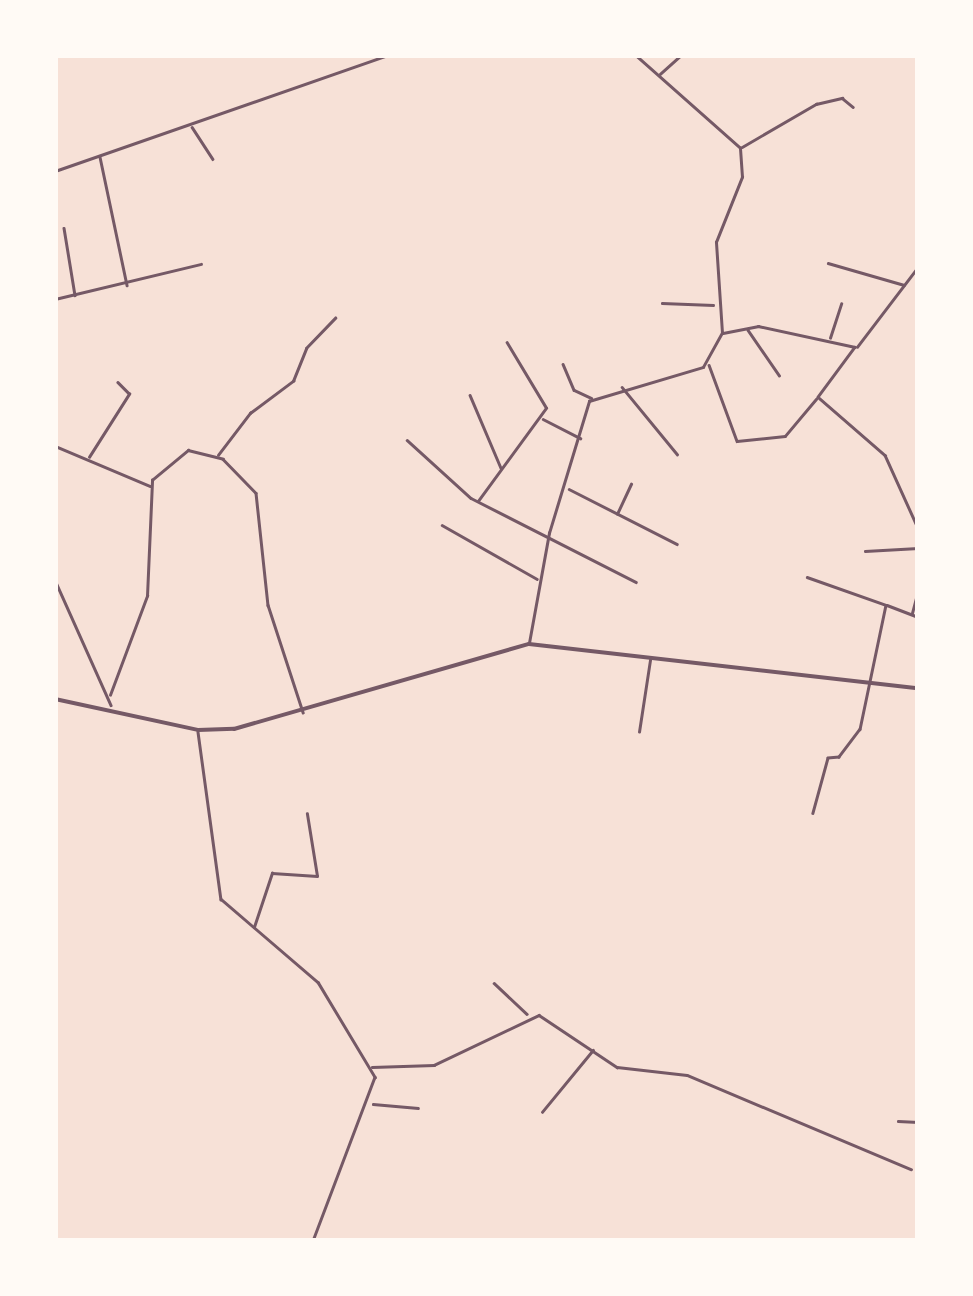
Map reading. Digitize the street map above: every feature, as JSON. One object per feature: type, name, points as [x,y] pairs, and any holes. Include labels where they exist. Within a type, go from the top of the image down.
[{"type":"street","points":[[55,171],[390,55]]},
{"type":"street","points":[[635,55],[740,148],[742,177],[716,242],[714,305],[722,333],[708,364],[737,441],[785,436],[918,267]]},
{"type":"street","points":[[659,75],[681,55]]},
{"type":"street","points":[[740,148],[816,104],[842,98],[853,107]]},
{"type":"street","points":[[192,126],[213,159]]},
{"type":"street","points":[[100,156],[128,285]]},
{"type":"street","points":[[64,228],[75,296]]},
{"type":"street","points":[[828,263],[905,285]]},
{"type":"street","points":[[55,299],[128,285],[202,264]]},
{"type":"street","points":[[662,303],[714,305]]},
{"type":"street","points":[[830,339],[841,304]]},
{"type":"street","points":[[217,456],[250,413],[292,381],[306,348],[335,318]]},
{"type":"street","points":[[722,333],[748,328],[830,339],[856,348]]},
{"type":"street","points":[[748,328],[779,375]]},
{"type":"street","points":[[477,502],[546,408],[507,343]]},
{"type":"street","points":[[563,364],[574,390],[592,398],[622,386],[708,364]]},
{"type":"street","points":[[89,458],[129,394],[118,384]]},
{"type":"street","points":[[622,386],[677,454]]},
{"type":"street","points":[[470,396],[502,469]]},
{"type":"street","points":[[818,397],[884,455],[918,528]]},
{"type":"street","points":[[530,644],[550,533],[592,398]]},
{"type":"street","points":[[542,418],[582,438]]},
{"type":"street","points":[[408,440],[477,502],[550,533],[636,582]]},
{"type":"street","points":[[55,446],[152,486]]},
{"type":"street","points":[[110,695],[147,596],[152,486],[172,456],[217,456],[256,494],[268,605],[303,712]]},
{"type":"street","points":[[617,515],[631,484]]},
{"type":"street","points":[[567,488],[677,544]]},
{"type":"street","points":[[442,525],[539,579]]},
{"type":"street","points":[[865,551],[918,548]]},
{"type":"street","points":[[807,577],[918,618]]},
{"type":"street","points":[[55,580],[110,695],[111,706]]},
{"type":"street","points":[[912,613],[918,590]]},
{"type":"street","points":[[813,813],[828,758],[859,730],[886,605]]},
{"type":"street","points":[[55,699],[111,706],[198,730],[303,712],[530,644],[918,688]]},
{"type":"street","points":[[639,732],[650,658]]},
{"type":"street","points":[[198,730],[215,882],[226,907],[318,982],[372,1067],[371,1104],[313,1241]]},
{"type":"street","points":[[254,927],[272,873],[317,876],[306,814]]},
{"type":"street","points":[[494,984],[528,1015],[594,1048],[617,1068],[687,1075],[911,1170]]},
{"type":"street","points":[[372,1067],[434,1066],[528,1015]]},
{"type":"street","points":[[542,1112],[594,1048]]},
{"type":"street","points":[[371,1104],[418,1108]]},
{"type":"street","points":[[898,1120],[918,1122]]}]
